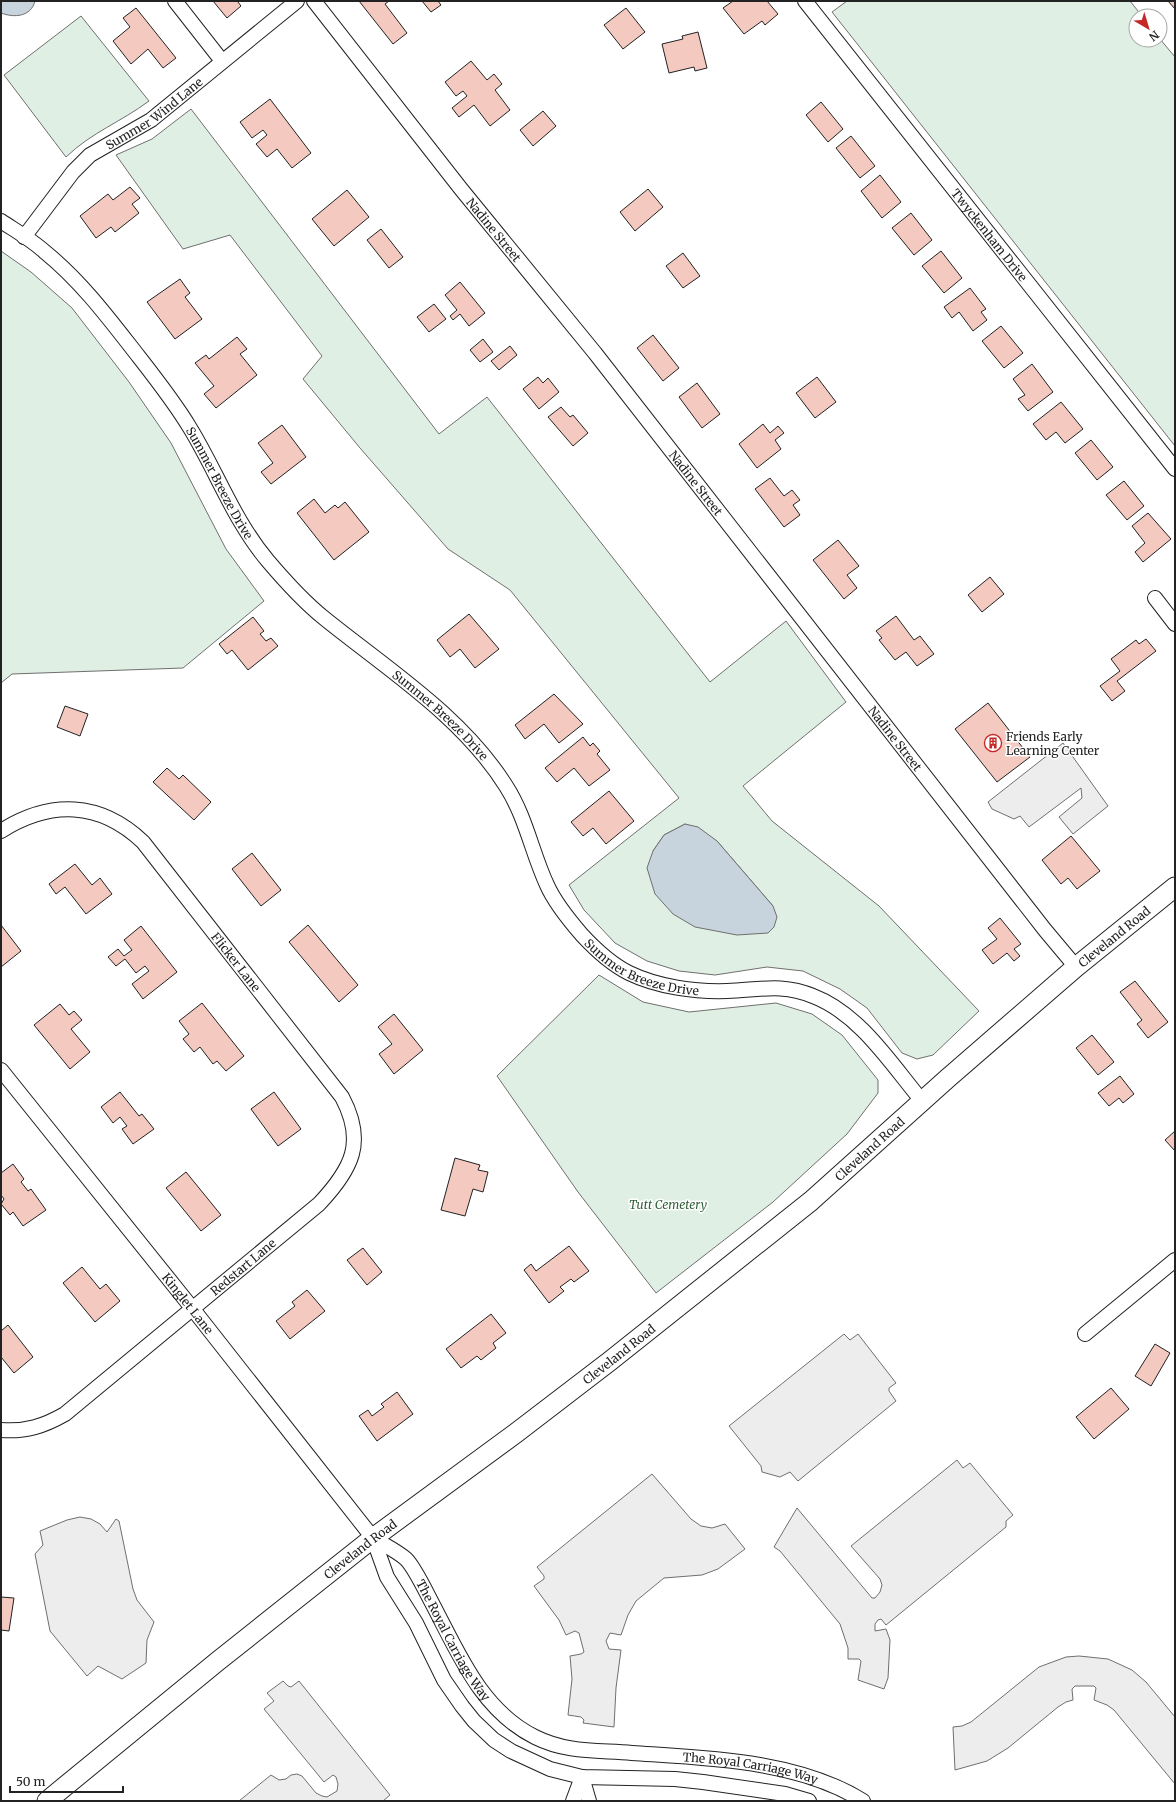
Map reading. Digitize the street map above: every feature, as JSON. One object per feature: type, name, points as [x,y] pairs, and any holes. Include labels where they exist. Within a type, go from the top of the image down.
[{"type":"main road","name":"Cleveland Road","points":[[47,1801],[218,1661],[373,1538],[523,1428],[714,1280],[811,1201],[1076,967],[1175,887]]},
{"type":"street","points":[[175,1],[222,61]]},
{"type":"street","name":"Summer Wind Lane","points":[[24,237],[73,172],[90,155],[151,120],[297,1]]},
{"type":"street","name":"Nadine Street","points":[[314,1],[461,189],[600,360],[1045,930],[1076,967]]},
{"type":"street","name":"Twyckenham Drive","points":[[805,1],[1175,469]]},
{"type":"street","name":"Summer Breeze Drive","points":[[1,221],[44,251],[64,268],[94,300],[171,398],[206,456],[233,509],[265,559],[292,588],[322,616],[428,699],[463,733],[488,761],[506,786],[522,815],[548,886],[575,927],[600,953],[628,972],[658,983],[688,989],[726,991],[791,988],[816,997],[840,1010],[860,1027],[923,1102]]},
{"type":"street","points":[[1155,598],[1175,624]]},
{"type":"street","name":"Flicker Lane","points":[[1,831],[17,821],[33,814],[52,810],[78,809],[105,816],[120,823],[143,842],[342,1097],[352,1120],[355,1134],[353,1148]]},
{"type":"street","name":"Kinglet Lane","points":[[1,1070],[192,1308],[373,1538]]},
{"type":"street","name":"Redstart Lane","points":[[8,1430],[32,1429],[48,1424],[65,1414],[319,1204],[334,1188],[344,1173],[353,1148]]},
{"type":"street","points":[[1085,1334],[1175,1260]]},
{"type":"street","name":"The Royal Carriage Way","points":[[373,1538],[387,1577],[416,1623],[444,1680],[474,1721],[494,1740],[511,1751],[550,1769],[582,1776],[675,1779],[703,1782],[785,1794],[809,1801]]},
{"type":"street","name":"The Royal Carriage Way","points":[[373,1538],[406,1560],[426,1592],[468,1671],[491,1704],[509,1720],[533,1736],[553,1746],[575,1750],[688,1756],[792,1771],[836,1786],[863,1801]]},
{"type":"street","points":[[574,1801],[582,1776]]},
{"type":"street","points":[[582,1776],[590,1801]]},
{"type":"green space","points":[[847,1],[1130,1],[1136,8],[1128,8],[1128,48],[1168,48],[1175,57],[1175,446],[832,12]]},
{"type":"green space","points":[[81,16],[149,101],[96,134],[66,157],[4,75]]},
{"type":"green space","points":[[191,109],[439,434],[487,397],[710,682],[786,621],[846,702],[743,786],[772,821],[879,906],[979,1011],[933,1055],[917,1059],[902,1053],[867,1008],[840,989],[803,971],[767,967],[715,975],[679,971],[647,961],[615,943],[584,910],[569,885],[679,798],[510,590],[448,549],[360,448],[303,379],[322,356],[230,235],[183,249],[116,155],[152,139]],"holes":[[[685,824],[717,841],[773,906],[653,851],[664,835]]]},
{"type":"green space","points":[[1,251],[31,272],[72,308],[129,382],[171,443],[226,549],[264,601],[183,668],[12,674],[1,683]]},
{"type":"green space","name":"Tutt Cemetery","points":[[599,975],[643,1002],[689,1012],[776,1003],[812,1014],[842,1035],[878,1080],[878,1093],[847,1134],[773,1202],[656,1293],[578,1192],[497,1076]]},
{"type":"shaded area","points":[[1,1],[35,1],[30,10],[16,16],[1,13]]},
{"type":"shaded area","points":[[1063,743],[1108,806],[1073,834],[1059,817],[1082,798],[1081,788],[1029,827],[1020,816],[1014,819],[992,809],[988,802]]},
{"type":"shaded area","points":[[685,824],[698,827],[717,841],[773,906],[777,917],[774,927],[768,933],[737,935],[695,927],[673,914],[655,894],[647,868],[653,851],[664,835]]},
{"type":"shaded area","points":[[844,1334],[850,1340],[858,1334],[896,1383],[889,1388],[889,1391],[896,1401],[798,1481],[790,1472],[780,1477],[762,1472],[761,1466],[729,1426]]},
{"type":"shaded area","points":[[957,1460],[963,1468],[970,1463],[1013,1515],[1006,1521],[1006,1527],[886,1625],[881,1619],[878,1620],[875,1624],[875,1631],[886,1629],[890,1640],[888,1678],[884,1689],[858,1680],[861,1661],[859,1659],[848,1659],[848,1648],[840,1624],[780,1551],[774,1547],[797,1508],[872,1598],[875,1598],[880,1592],[882,1585],[880,1579],[851,1546]]},
{"type":"shaded area","points":[[652,1474],[691,1519],[701,1526],[712,1528],[725,1524],[745,1549],[718,1569],[702,1575],[664,1578],[636,1601],[628,1615],[621,1635],[610,1633],[606,1641],[609,1649],[621,1650],[616,1688],[614,1727],[583,1723],[584,1720],[581,1717],[568,1715],[572,1679],[570,1656],[584,1652],[579,1633],[575,1631],[566,1635],[559,1620],[534,1586],[544,1579],[544,1576],[537,1567]]},
{"type":"shaded area","points":[[80,1517],[91,1519],[100,1524],[107,1532],[116,1519],[119,1521],[133,1589],[137,1600],[154,1622],[147,1640],[146,1663],[122,1679],[98,1666],[87,1676],[50,1631],[35,1554],[43,1545],[40,1531],[67,1520]]},
{"type":"shaded area","points":[[1079,1656],[1108,1659],[1132,1670],[1146,1682],[1175,1717],[1175,1784],[1114,1710],[1107,1705],[1094,1700],[1096,1688],[1094,1686],[1075,1686],[1072,1689],[1073,1700],[1058,1707],[1008,1748],[987,1761],[955,1770],[953,1727],[962,1726],[971,1722],[1039,1667],[1066,1657]]},
{"type":"shaded area","points":[[283,1681],[291,1687],[299,1681],[390,1795],[383,1801],[239,1801],[271,1775],[279,1780],[286,1779],[291,1775],[297,1774],[302,1776],[316,1793],[322,1796],[327,1797],[337,1791],[338,1784],[336,1777],[333,1775],[324,1782],[264,1709],[274,1701],[267,1693]]},
{"type":"building","points":[[213,1],[239,1],[238,2],[241,6],[227,18]]},
{"type":"building","points":[[359,1],[389,1],[385,4],[407,33],[393,44]]},
{"type":"building","points":[[422,1],[438,1],[441,5],[431,12]]},
{"type":"building","points":[[733,1],[767,1],[778,14],[765,25],[762,21],[744,34],[723,8]]},
{"type":"building","points":[[1168,1],[1175,1],[1175,9]]},
{"type":"building","points":[[136,8],[176,58],[163,68],[148,49],[131,64],[113,41],[130,27],[123,18]]},
{"type":"building","points":[[626,8],[645,32],[623,49],[604,25]]},
{"type":"building","points":[[698,32],[707,68],[695,71],[694,67],[669,73],[662,44],[683,39],[682,36]]},
{"type":"building","points":[[471,61],[487,80],[494,74],[502,84],[495,90],[510,110],[490,126],[474,105],[459,117],[452,108],[467,96],[463,91],[456,96],[445,82]]},
{"type":"building","points":[[270,99],[311,153],[292,168],[277,149],[267,157],[256,144],[267,135],[263,130],[252,138],[240,122]]},
{"type":"building","points":[[821,102],[843,129],[828,142],[806,115]]},
{"type":"building","points":[[543,111],[556,126],[533,146],[520,130]]},
{"type":"building","points":[[851,136],[875,166],[860,178],[836,148]]},
{"type":"building","points":[[880,175],[901,202],[882,218],[861,191]]},
{"type":"building","points":[[130,187],[140,198],[132,204],[139,213],[115,232],[111,227],[96,238],[80,216],[108,194],[113,200]]},
{"type":"building","points":[[648,189],[663,207],[635,231],[620,212]]},
{"type":"building","points":[[347,190],[369,217],[334,246],[312,219]]},
{"type":"building","points":[[911,213],[932,240],[914,255],[892,228]]},
{"type":"building","points":[[381,229],[403,257],[389,268],[367,240]]},
{"type":"building","points":[[941,251],[962,278],[944,293],[922,266]]},
{"type":"building","points":[[683,253],[700,276],[683,288],[666,266]]},
{"type":"building","points":[[180,279],[190,293],[185,297],[202,319],[175,339],[147,302]]},
{"type":"building","points":[[460,282],[485,313],[469,326],[460,314],[453,320],[450,316],[457,310],[445,295]]},
{"type":"building","points":[[970,288],[986,309],[981,312],[987,320],[973,331],[959,312],[952,318],[944,307]]},
{"type":"building","points":[[434,304],[446,319],[429,332],[417,317]]},
{"type":"building","points":[[1001,326],[1023,353],[1004,368],[982,341]]},
{"type":"building","points":[[653,335],[679,368],[663,381],[637,348]]},
{"type":"building","points":[[237,337],[247,349],[240,354],[257,375],[216,408],[204,394],[214,386],[195,363],[206,355],[209,359]]},
{"type":"building","points":[[483,339],[493,352],[480,362],[470,350]]},
{"type":"building","points":[[510,346],[517,355],[499,370],[491,361]]},
{"type":"building","points":[[1032,364],[1053,392],[1028,411],[1018,399],[1025,395],[1013,379]]},
{"type":"building","points":[[538,377],[543,383],[548,378],[559,392],[539,409],[523,389]]},
{"type":"building","points":[[817,377],[836,402],[815,418],[796,393]]},
{"type":"building","points":[[697,383],[720,414],[702,428],[679,397]]},
{"type":"building","points":[[1061,402],[1083,429],[1065,443],[1056,432],[1046,440],[1033,424]]},
{"type":"building","points":[[561,407],[570,417],[573,415],[588,433],[573,446],[548,417]]},
{"type":"building","points":[[763,424],[770,433],[778,426],[784,433],[775,440],[781,449],[757,468],[739,444]]},
{"type":"building","points":[[282,425],[306,457],[271,484],[261,472],[273,463],[258,443]]},
{"type":"building","points":[[1091,440],[1113,467],[1097,480],[1075,453]]},
{"type":"building","points":[[770,478],[784,496],[792,490],[800,500],[793,505],[800,515],[784,527],[755,489]]},
{"type":"building","points":[[1124,481],[1144,506],[1127,520],[1106,495]]},
{"type":"building","points":[[314,499],[325,513],[335,505],[338,508],[345,502],[369,532],[334,560],[297,513]]},
{"type":"building","points":[[1148,513],[1171,539],[1143,562],[1135,552],[1145,543],[1132,526]]},
{"type":"building","points":[[838,540],[859,566],[847,575],[857,588],[844,599],[813,560]]},
{"type":"building","points":[[990,577],[1004,594],[982,612],[968,595]]},
{"type":"building","points":[[469,614],[499,649],[475,668],[460,649],[450,657],[437,640]]},
{"type":"building","points":[[896,616],[914,640],[920,636],[934,654],[917,666],[906,652],[895,660],[879,640],[882,638],[876,631]]},
{"type":"building","points":[[253,617],[264,631],[260,634],[266,641],[271,638],[278,646],[248,670],[232,650],[227,654],[219,644]]},
{"type":"building","points":[[1146,639],[1156,651],[1117,681],[1125,691],[1112,701],[1100,686],[1120,671],[1111,659],[1136,640],[1139,644]]},
{"type":"building","points":[[554,694],[583,724],[559,743],[544,724],[525,739],[515,725]]},
{"type":"building","name":"Friends Early Learning Center","points":[[988,703],[1030,757],[997,782],[955,729]]},
{"type":"building","points":[[65,706],[88,714],[80,736],[57,727]]},
{"type":"building","points":[[583,737],[590,746],[593,743],[600,751],[597,754],[610,770],[589,786],[574,768],[557,782],[545,768]]},
{"type":"building","points":[[167,768],[179,779],[183,775],[211,802],[194,820],[153,782]]},
{"type":"building","points":[[609,791],[634,821],[606,844],[593,828],[583,836],[571,822]]},
{"type":"building","points":[[1071,836],[1100,871],[1077,889],[1068,878],[1061,884],[1042,860]]},
{"type":"building","points":[[252,853],[281,890],[261,906],[232,869]]},
{"type":"building","points":[[75,864],[92,885],[100,878],[112,894],[86,914],[65,887],[56,894],[49,884]]},
{"type":"building","points":[[1000,918],[1021,944],[1014,949],[1020,956],[1014,961],[1007,953],[993,964],[982,950],[997,939],[988,928]]},
{"type":"building","points":[[1,925],[21,951],[1,967]]},
{"type":"building","points":[[308,925],[358,985],[339,1002],[289,942]]},
{"type":"building","points":[[141,926],[177,972],[143,999],[132,984],[149,971],[145,966],[136,973],[125,959],[116,966],[108,957],[118,949],[124,956],[132,950],[124,940]]},
{"type":"building","points":[[1135,981],[1168,1022],[1148,1038],[1137,1024],[1142,1020],[1120,992]]},
{"type":"building","points":[[202,1003],[244,1056],[226,1071],[217,1061],[213,1064],[200,1047],[194,1052],[183,1039],[189,1034],[179,1021]]},
{"type":"building","points":[[60,1004],[69,1015],[74,1011],[82,1020],[71,1029],[90,1052],[70,1069],[34,1025]]},
{"type":"building","points":[[394,1014],[423,1050],[394,1074],[379,1054],[392,1044],[378,1027]]},
{"type":"building","points":[[1092,1035],[1114,1062],[1098,1075],[1076,1048]]},
{"type":"building","points":[[1120,1076],[1134,1094],[1123,1103],[1119,1098],[1109,1106],[1098,1093]]},
{"type":"building","points":[[120,1092],[139,1116],[142,1114],[154,1129],[133,1144],[122,1129],[127,1126],[120,1117],[113,1123],[101,1107]]},
{"type":"building","points":[[274,1092],[301,1129],[278,1146],[251,1109]]},
{"type":"building","points":[[1175,1131],[1175,1151],[1165,1140]]},
{"type":"building","points":[[455,1158],[480,1165],[478,1170],[488,1172],[483,1192],[473,1189],[465,1216],[441,1210]]},
{"type":"building","points":[[13,1164],[24,1179],[21,1182],[28,1191],[31,1189],[46,1210],[23,1226],[13,1212],[10,1215],[1,1204],[4,1199],[1,1195],[1,1173]]},
{"type":"building","points":[[186,1172],[221,1215],[201,1231],[166,1188]]},
{"type":"building","points":[[569,1246],[589,1271],[574,1282],[571,1279],[560,1287],[564,1291],[549,1303],[524,1270],[531,1264],[536,1271]]},
{"type":"building","points":[[363,1248],[382,1272],[367,1285],[347,1260]]},
{"type":"building","points":[[82,1267],[100,1289],[106,1284],[120,1301],[95,1322],[63,1283]]},
{"type":"building","points":[[307,1290],[325,1311],[290,1339],[276,1321],[295,1306],[292,1302]]},
{"type":"building","points":[[491,1314],[506,1333],[493,1343],[496,1348],[481,1360],[477,1356],[461,1368],[446,1349]]},
{"type":"building","points":[[8,1325],[33,1357],[14,1373],[1,1357],[1,1331]]},
{"type":"building","points":[[1155,1344],[1170,1353],[1151,1386],[1135,1376]]},
{"type":"building","points":[[1111,1388],[1129,1409],[1094,1439],[1076,1417]]},
{"type":"building","points":[[397,1392],[413,1414],[377,1441],[359,1416],[368,1410],[372,1416],[384,1407],[381,1404]]},
{"type":"building","points":[[1,1597],[14,1598],[9,1631],[1,1630]]},
{"type":"place","name":"Friends Early Learning Center","points":[[993,743]]}]
